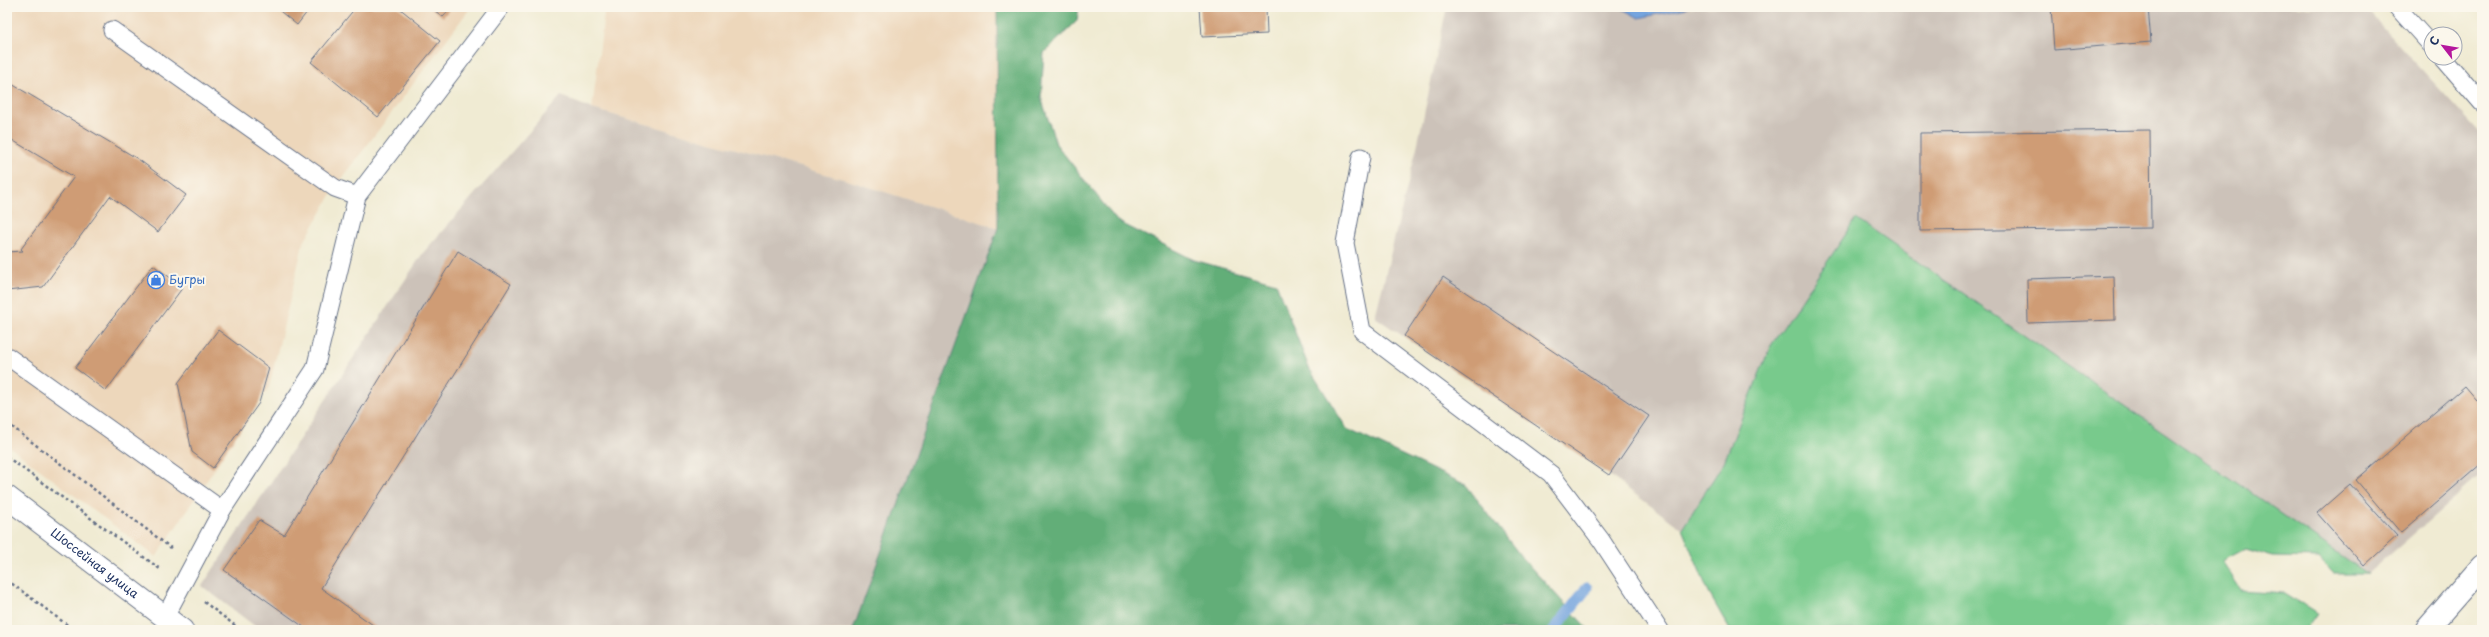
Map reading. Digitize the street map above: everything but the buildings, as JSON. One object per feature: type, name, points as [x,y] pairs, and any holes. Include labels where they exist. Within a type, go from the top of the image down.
[{"type":"main road","name":"Шоссейная улица","points":[[7,497],[182,630]]},
{"type":"main road","points":[[2426,630],[2482,566]]},
{"type":"lane","points":[[165,617],[222,510],[315,369],[357,196],[501,7]]},
{"type":"lane","points":[[2397,7],[2423,36]]},
{"type":"lane","points":[[112,30],[335,188],[357,196]]},
{"type":"lane","points":[[2450,66],[2482,103]]},
{"type":"lane","points":[[1361,157],[1345,243],[1362,331],[1551,474],[1601,540],[1660,630]]},
{"type":"lane","points":[[7,356],[222,510]]},
{"type":"path","points":[[7,423],[193,564]]},
{"type":"path","points":[[7,457],[241,630]]},
{"type":"path","points":[[7,580],[74,630]]},
{"type":"shaded area","points":[[16,7],[471,7],[335,188],[303,244],[269,387],[156,557],[7,445],[7,18]]},
{"type":"shaded area","points":[[605,7],[997,7],[998,228],[850,181],[592,109]]},
{"type":"shaded area","points":[[1450,7],[2364,7],[2482,135],[2482,474],[2368,574],[2264,505],[1770,347],[1724,462],[1682,529],[1609,475],[1375,317],[1417,147],[1446,11]]},
{"type":"shaded area","points":[[561,96],[592,109],[850,181],[998,228],[853,630],[260,630],[202,586],[423,253]]},
{"type":"green space","points":[[997,7],[1079,7],[1077,21],[1044,53],[1041,97],[1056,144],[1117,221],[1194,260],[1276,283],[1309,368],[1347,429],[1466,485],[1523,559],[1589,630],[853,630],[998,228]]},
{"type":"green space","points":[[1856,219],[2368,574],[2333,574],[2319,558],[2272,557],[2245,549],[2222,561],[2241,590],[2285,593],[2317,613],[2305,630],[1730,630],[1709,593],[1682,529],[1724,462],[1770,347]]},
{"type":"water","points":[[1619,7],[1687,7],[1687,8],[1639,18]]},
{"type":"waterway","points":[[1554,630],[1587,588]]},
{"type":"place","name":"Бугры","points":[[156,280]]}]
